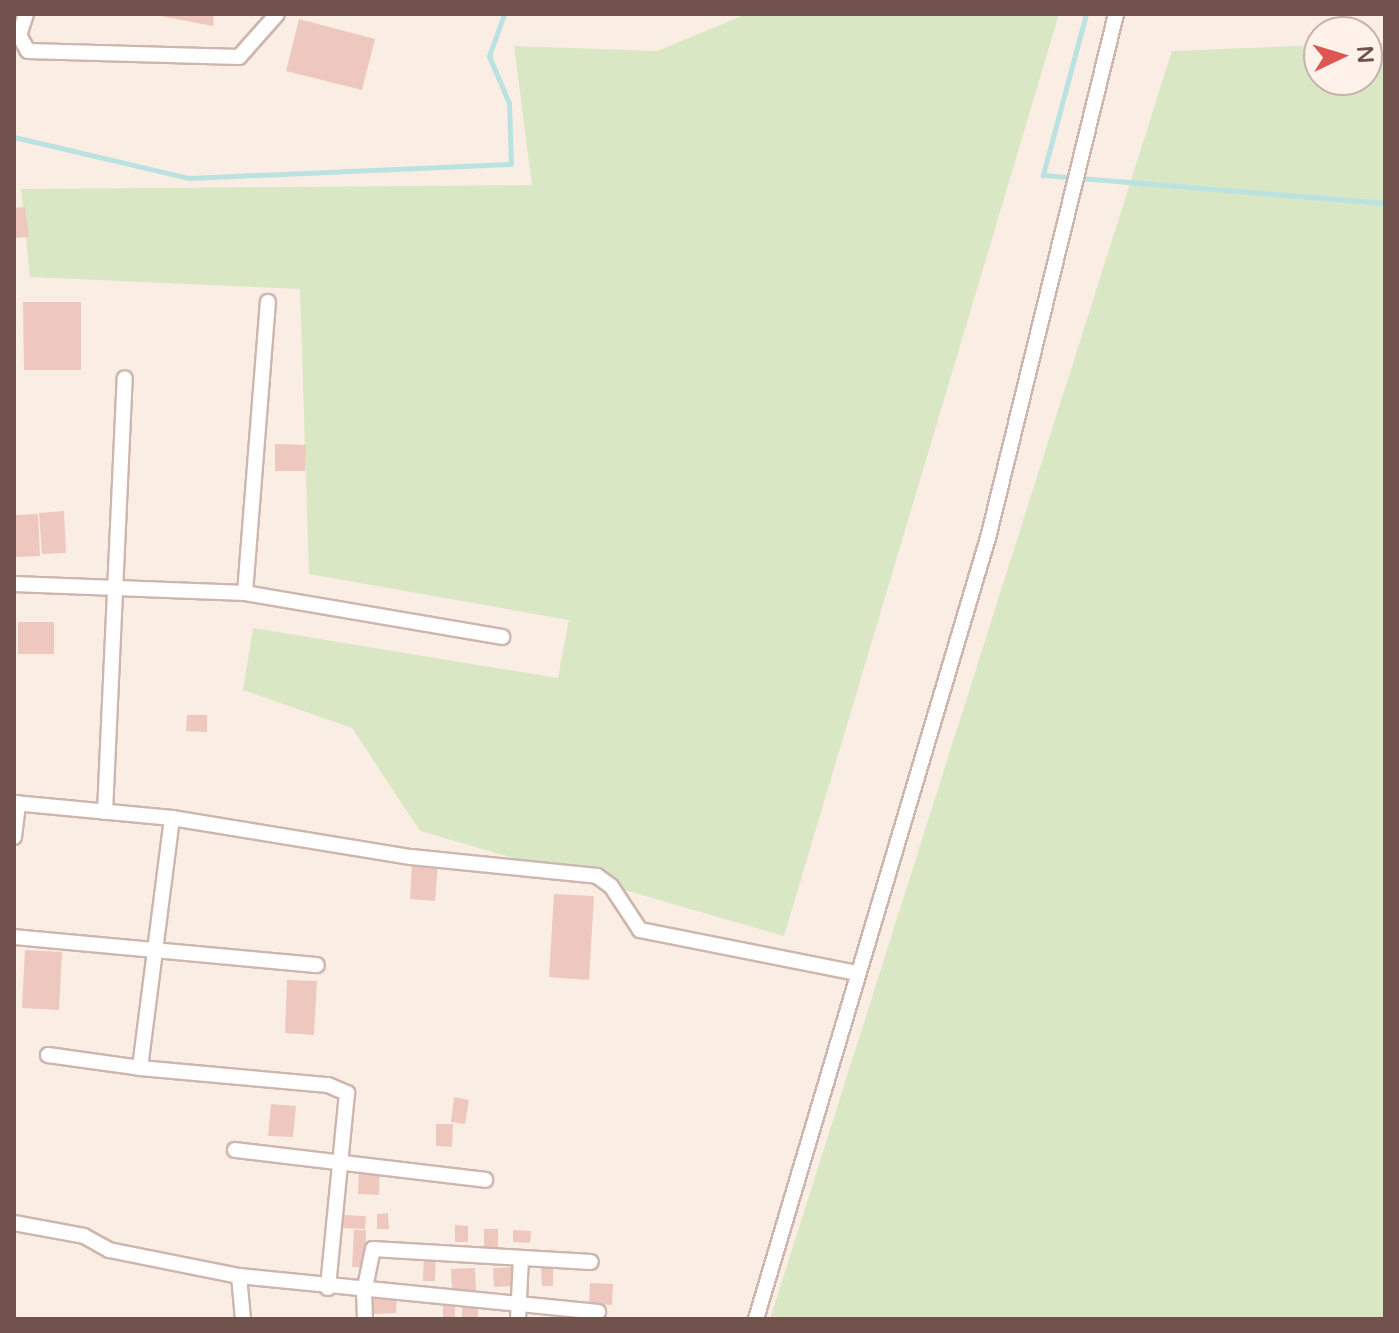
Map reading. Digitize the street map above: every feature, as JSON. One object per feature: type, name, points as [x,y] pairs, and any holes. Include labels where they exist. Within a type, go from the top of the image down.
[{"type":"street","points":[[26,14],[19,35],[28,51],[239,57],[277,14]]},
{"type":"street","points":[[756,1319],[988,538],[1116,14]]},
{"type":"street","points":[[245,593],[268,302]]},
{"type":"street","points":[[105,812],[125,378]]},
{"type":"street","points":[[14,584],[116,585],[245,593],[502,637]]},
{"type":"street","points":[[14,837],[16,803],[172,818],[411,857],[597,876],[611,886],[640,930],[694,944],[790,958],[857,973]]},
{"type":"street","points":[[140,1068],[172,818]]},
{"type":"street","points":[[14,937],[317,965]]},
{"type":"street","points":[[48,1055],[140,1068],[341,1088],[349,1106],[328,1288]]},
{"type":"street","points":[[235,1150],[342,1166],[485,1180]]},
{"type":"street","points":[[14,1223],[84,1236],[109,1250],[239,1276],[519,1312],[598,1312]]},
{"type":"street","points":[[365,1319],[364,1292],[373,1249],[591,1262]]},
{"type":"street","points":[[519,1312],[521,1258]]},
{"type":"street","points":[[239,1276],[243,1319]]},
{"type":"green space","points":[[747,14],[1059,14],[784,936],[420,831],[352,728],[243,690],[253,628],[558,678],[569,620],[309,574],[300,289],[30,277],[21,189],[532,185],[514,46],[657,51]]},
{"type":"green space","points":[[1385,43],[1385,1319],[770,1319],[1172,51],[1303,46],[1303,96],[1383,96]]},
{"type":"building","points":[[150,14],[214,14],[213,26]]},
{"type":"building","points":[[299,19],[375,39],[362,90],[286,71]]},
{"type":"building","points":[[25,207],[29,237],[14,238],[14,208]]},
{"type":"building","points":[[23,302],[81,302],[81,370],[24,370]]},
{"type":"building","points":[[275,444],[306,445],[305,471],[275,471]]},
{"type":"building","points":[[64,511],[66,553],[42,554],[39,513]]},
{"type":"building","points":[[38,514],[40,556],[15,557],[14,515]]},
{"type":"building","points":[[18,622],[54,622],[54,654],[18,654]]},
{"type":"building","points":[[187,715],[207,715],[207,732],[186,731]]},
{"type":"building","points":[[412,863],[438,865],[435,901],[410,899]]},
{"type":"building","points":[[554,894],[594,896],[589,980],[549,977]]},
{"type":"building","points":[[25,950],[62,952],[59,1010],[22,1008]]},
{"type":"building","points":[[287,980],[317,981],[314,1035],[285,1033]]},
{"type":"building","points":[[454,1097],[469,1100],[465,1124],[451,1122]]},
{"type":"building","points":[[271,1104],[296,1106],[293,1137],[268,1136]]},
{"type":"building","points":[[436,1124],[453,1124],[452,1147],[436,1146]]},
{"type":"building","points":[[359,1167],[380,1168],[379,1195],[358,1194]]},
{"type":"building","points":[[388,1213],[389,1229],[377,1229],[377,1214]]},
{"type":"building","points":[[342,1215],[366,1216],[365,1229],[342,1228]]},
{"type":"building","points":[[455,1225],[468,1226],[468,1242],[455,1242]]},
{"type":"building","points":[[484,1229],[498,1229],[498,1251],[484,1251]]},
{"type":"building","points":[[354,1230],[366,1230],[365,1267],[352,1267]]},
{"type":"building","points":[[513,1230],[531,1231],[530,1243],[513,1242]]},
{"type":"building","points":[[424,1247],[436,1247],[435,1281],[423,1281]]},
{"type":"building","points":[[553,1265],[553,1286],[542,1286],[541,1266]]},
{"type":"building","points":[[515,1267],[516,1286],[494,1287],[493,1268]]},
{"type":"building","points":[[475,1268],[476,1290],[452,1291],[451,1269]]},
{"type":"building","points":[[590,1283],[613,1284],[612,1305],[589,1304]]},
{"type":"building","points":[[374,1294],[397,1294],[396,1313],[374,1314]]},
{"type":"building","points":[[443,1302],[455,1302],[455,1319],[443,1319]]},
{"type":"building","points":[[478,1307],[478,1319],[462,1319],[462,1308]]},
{"type":"waterway","points":[[14,137],[189,178],[511,164],[509,103],[489,56],[504,14]]},
{"type":"waterway","points":[[1086,14],[1043,175],[1385,203]]}]
